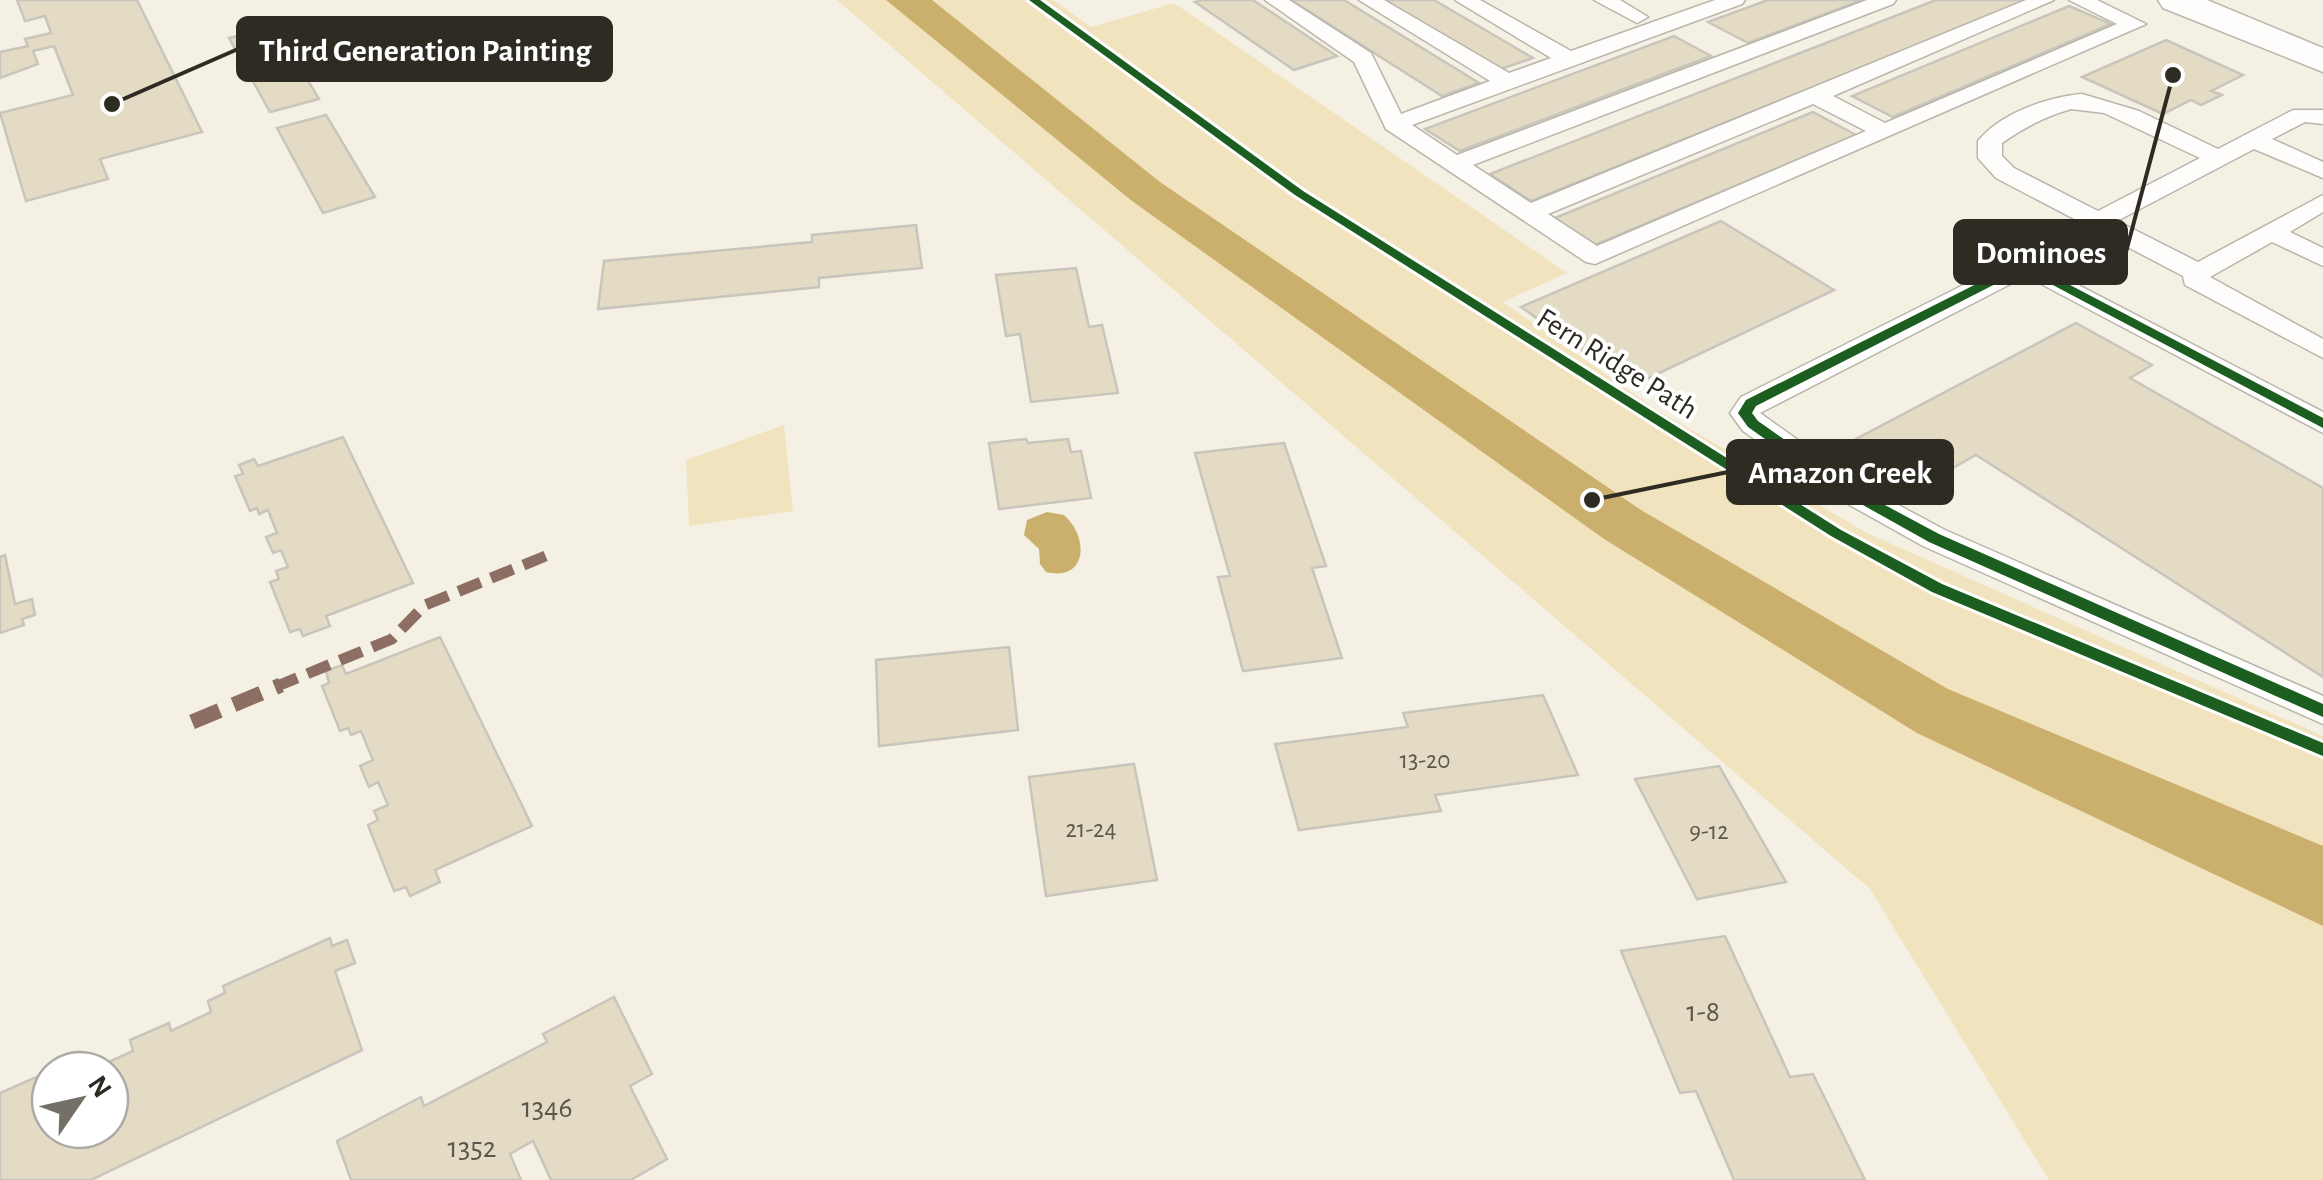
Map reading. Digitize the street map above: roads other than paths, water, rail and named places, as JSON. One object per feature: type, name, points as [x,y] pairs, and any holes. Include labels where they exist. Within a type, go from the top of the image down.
[{"type":"main road","points":[[2176,0],[2323,62]]},
{"type":"lane","points":[[1275,0],[1364,58],[1394,124],[1595,256],[2134,24],[2080,0]]},
{"type":"lane","points":[[1369,0],[1508,82]]},
{"type":"lane","points":[[1465,0],[1570,59]]},
{"type":"lane","points":[[1604,0],[1636,17]]},
{"type":"lane","points":[[1394,124],[1735,0]]},
{"type":"lane","points":[[1455,164],[1886,0]]},
{"type":"lane","points":[[1528,213],[2044,0]]},
{"type":"lane","points":[[1676,21],[1740,56]]},
{"type":"lane","points":[[1814,95],[1885,132]]},
{"type":"lane","points":[[2198,272],[2004,172],[1990,158],[1990,142],[2003,131],[2060,105],[2082,101],[2108,107],[2218,158]]},
{"type":"lane","points":[[2098,221],[2301,115],[2323,117]]},
{"type":"lane","points":[[2254,140],[2323,171]]},
{"type":"lane","points":[[2323,202],[2198,272],[2194,279],[2323,350]]},
{"type":"lane","points":[[2271,232],[2323,258]]},
{"type":"lane","points":[[2323,424],[2030,268],[2014,270],[1768,394],[1751,403],[1746,413],[1753,424],[1850,492],[1934,538],[2323,711]]},
{"type":"place","name":"Dominoes","points":[[2173,75]]},
{"type":"place","name":"Third Generation Painting","points":[[112,104]]},
{"type":"place","name":"Amazon Creek","points":[[1592,500]]}]
